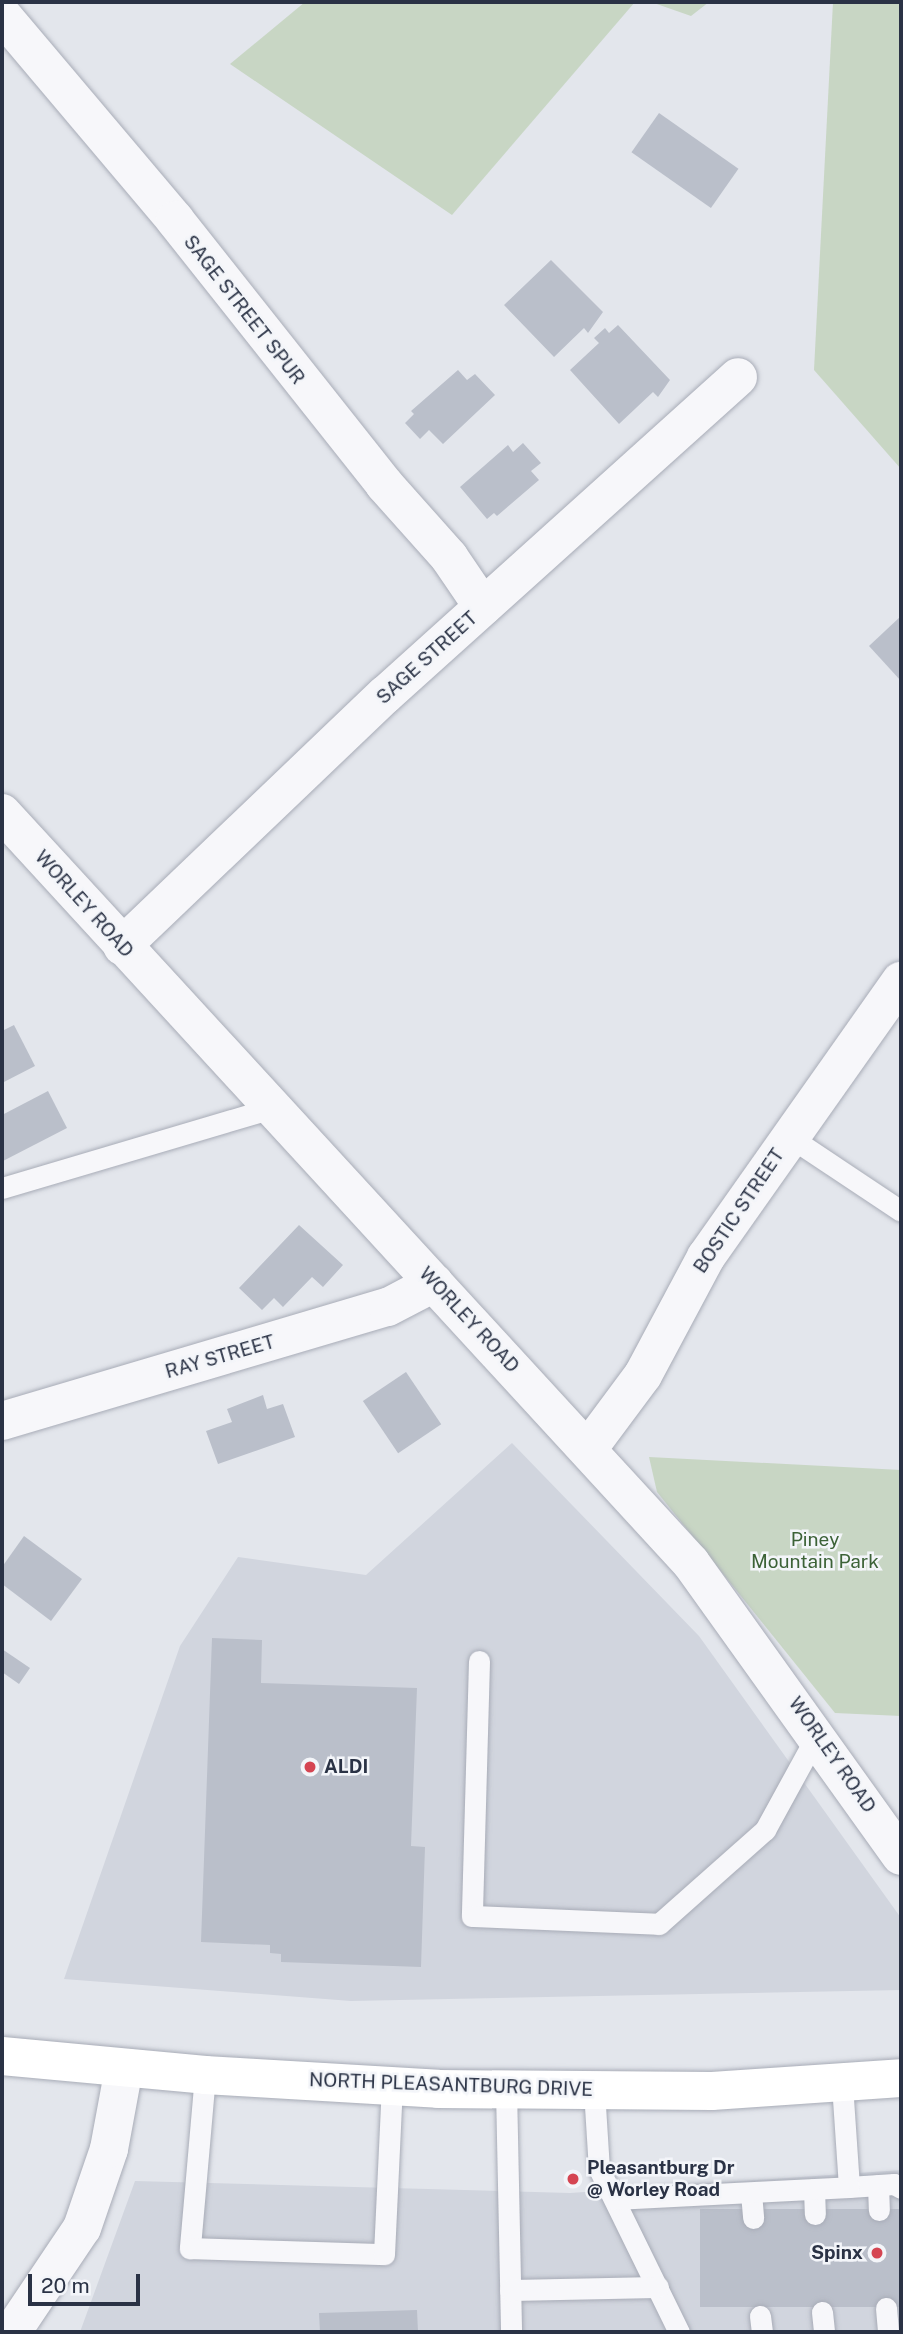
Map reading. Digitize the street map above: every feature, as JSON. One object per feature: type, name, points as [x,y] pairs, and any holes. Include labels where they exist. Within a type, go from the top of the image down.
[{"type":"main road","name":"NORTH PLEASANTBURG DRIVE","points":[[2,2056],[205,2075],[506,2090],[712,2091],[901,2078]]},
{"type":"street","name":"SAGE STREET SPUR","points":[[2,15],[175,220],[376,474],[449,557],[483,607]]},
{"type":"street","name":"SAGE STREET","points":[[122,946],[483,607],[737,377]]},
{"type":"street","name":"WORLEY ROAD","points":[[2,813],[691,1563],[817,1735],[901,1856]]},
{"type":"street","name":"BOSTIC STREET","points":[[589,1449],[643,1375],[706,1256],[901,981]]},
{"type":"street","name":"RAY STREET","points":[[2,1420],[388,1307],[434,1283]]},
{"type":"street","points":[[12,2332],[82,2228],[109,2149],[124,2068]]},
{"type":"lane","points":[[2,1188],[272,1108]]},
{"type":"lane","points":[[790,1137],[901,1211]]},
{"type":"lane","points":[[479,1661],[472,1916],[659,1924],[765,1830],[817,1735]]},
{"type":"lane","points":[[205,2075],[190,2248],[384,2254],[391,2086]]},
{"type":"lane","points":[[842,2084],[849,2187]]},
{"type":"lane","points":[[506,2090],[510,2332]]},
{"type":"lane","points":[[594,2090],[599,2169],[679,2332]]},
{"type":"lane","points":[[615,2199],[878,2185],[901,2188]]},
{"type":"lane","points":[[878,2185],[879,2210]]},
{"type":"lane","points":[[814,2189],[815,2214]]},
{"type":"lane","points":[[751,2193],[754,2218]]},
{"type":"lane","points":[[510,2290],[658,2287]]},
{"type":"lane","points":[[886,2308],[888,2332]]},
{"type":"shaded area","points":[[512,1443],[699,1636],[901,1918],[901,1990],[351,2001],[64,1979],[180,1646],[238,1557],[366,1575]]},
{"type":"shaded area","points":[[901,2170],[901,2332],[80,2332],[135,2181],[570,2193]]},
{"type":"green space","points":[[305,2],[635,2],[452,215],[230,64]]},
{"type":"green space","points":[[651,2],[709,2],[691,16]]},
{"type":"green space","points":[[833,2],[901,2],[901,469],[814,370]]},
{"type":"green space","name":"Piney Mountain Park","points":[[649,1457],[901,1470],[901,1716],[835,1713],[657,1492]]},
{"type":"building","points":[[659,113],[738,169],[711,208],[631,152]]},
{"type":"building","points":[[551,260],[603,312],[588,333],[584,328],[554,357],[504,305]]},
{"type":"building","points":[[618,325],[670,380],[658,397],[653,392],[619,424],[570,370],[599,343],[594,338],[605,328],[609,333]]},
{"type":"building","points":[[458,370],[467,380],[475,374],[495,395],[443,444],[429,430],[420,439],[405,423],[414,414],[411,411]]},
{"type":"building","points":[[523,443],[541,463],[531,471],[539,480],[497,516],[494,513],[487,519],[460,487],[508,445],[513,452]]},
{"type":"building","points":[[901,616],[901,681],[869,646]]},
{"type":"building","points":[[14,1025],[35,1066],[2,1083],[2,1031]]},
{"type":"building","points":[[48,1091],[67,1128],[3,1161],[2,1115]]},
{"type":"building","points":[[299,1225],[343,1265],[323,1287],[312,1277],[283,1307],[274,1298],[262,1310],[239,1288]]},
{"type":"building","points":[[406,1372],[441,1424],[398,1453],[363,1401]]},
{"type":"building","points":[[263,1395],[267,1409],[283,1404],[295,1437],[218,1464],[206,1431],[232,1422],[227,1409]]},
{"type":"building","points":[[24,1536],[82,1579],[51,1621],[2,1584],[2,1567]]},
{"type":"building","name":"ALDI","points":[[212,1638],[262,1640],[261,1683],[417,1688],[411,1846],[425,1847],[421,1967],[281,1962],[281,1954],[270,1953],[270,1945],[201,1942]]},
{"type":"building","points":[[2,1649],[30,1668],[19,1684],[2,1672]]},
{"type":"building","points":[[700,2209],[901,2209],[901,2307],[700,2307]]},
{"type":"building","points":[[417,2310],[418,2332],[320,2332],[319,2313]]},
{"type":"place","name":"ALDI","points":[[310,1767]]},
{"type":"place","name":"Pleasantburg Dr @ Worley Road","points":[[573,2179]]},
{"type":"place","name":"Spinx","points":[[877,2253]]}]
